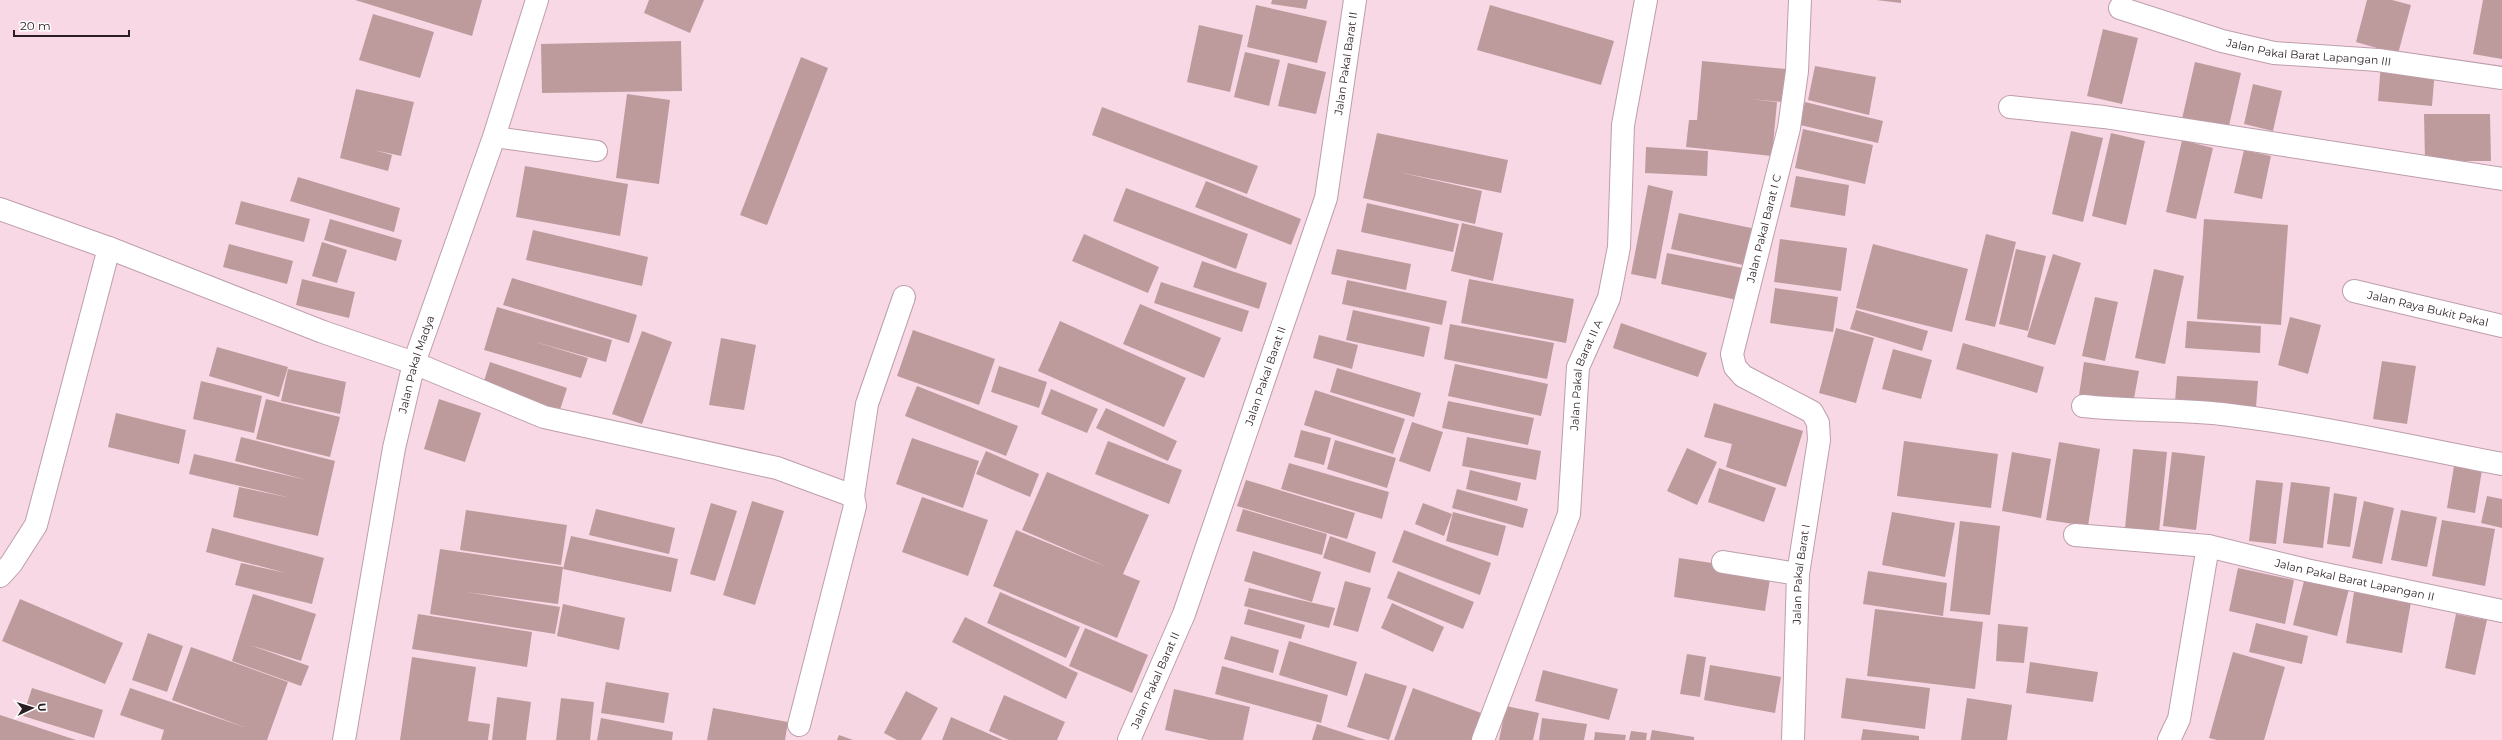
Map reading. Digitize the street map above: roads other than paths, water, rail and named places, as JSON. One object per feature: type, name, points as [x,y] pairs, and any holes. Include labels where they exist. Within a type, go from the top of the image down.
[{"type":"street","name":"Jalan Pakal Madya","points":[[344,740],[394,448],[414,363],[494,137],[537,0]]},
{"type":"street","name":"Jalan Pakal Barat II","points":[[1129,740],[1184,614],[1326,198],[1355,0]]},
{"type":"street","name":"Jalan Pakal Barat II A","points":[[1483,740],[1569,514],[1578,367],[1609,298],[1619,247],[1623,125],[1646,0]]},
{"type":"street","name":"Jalan Pakal Barat I C","points":[[1800,0],[1797,70],[1789,128],[1732,354],[1735,366],[1743,376],[1812,412]]},
{"type":"street","name":"Jalan Pakal Barat Lapangan III","points":[[2120,8],[2222,42],[2274,53],[2378,60],[2502,78]]},
{"type":"street","points":[[2010,107],[2097,116],[2502,179]]},
{"type":"street","points":[[0,209],[109,248],[323,332],[414,363],[544,417],[777,468],[854,496]]},
{"type":"street","points":[[0,576],[12,564],[36,525],[109,248]]},
{"type":"street","name":"Jalan Raya Bukit Pakal","points":[[2354,291],[2502,326]]},
{"type":"street","points":[[799,725],[855,506],[854,496],[867,404],[904,297]]},
{"type":"street","points":[[2083,406],[2116,410],[2221,414],[2314,427],[2502,464]]},
{"type":"street","name":"Jalan Pakal Barat I","points":[[1793,740],[1798,574],[1819,440],[1818,423],[1812,412]]},
{"type":"street","name":"Jalan Pakal Barat Lapangan II","points":[[2075,535],[2208,546],[2306,570],[2502,611]]},
{"type":"street","points":[[2169,740],[2180,719],[2208,546]]},
{"type":"street","points":[[1723,562],[1798,574]]},
{"type":"lane","points":[[494,137],[597,151]]}]
